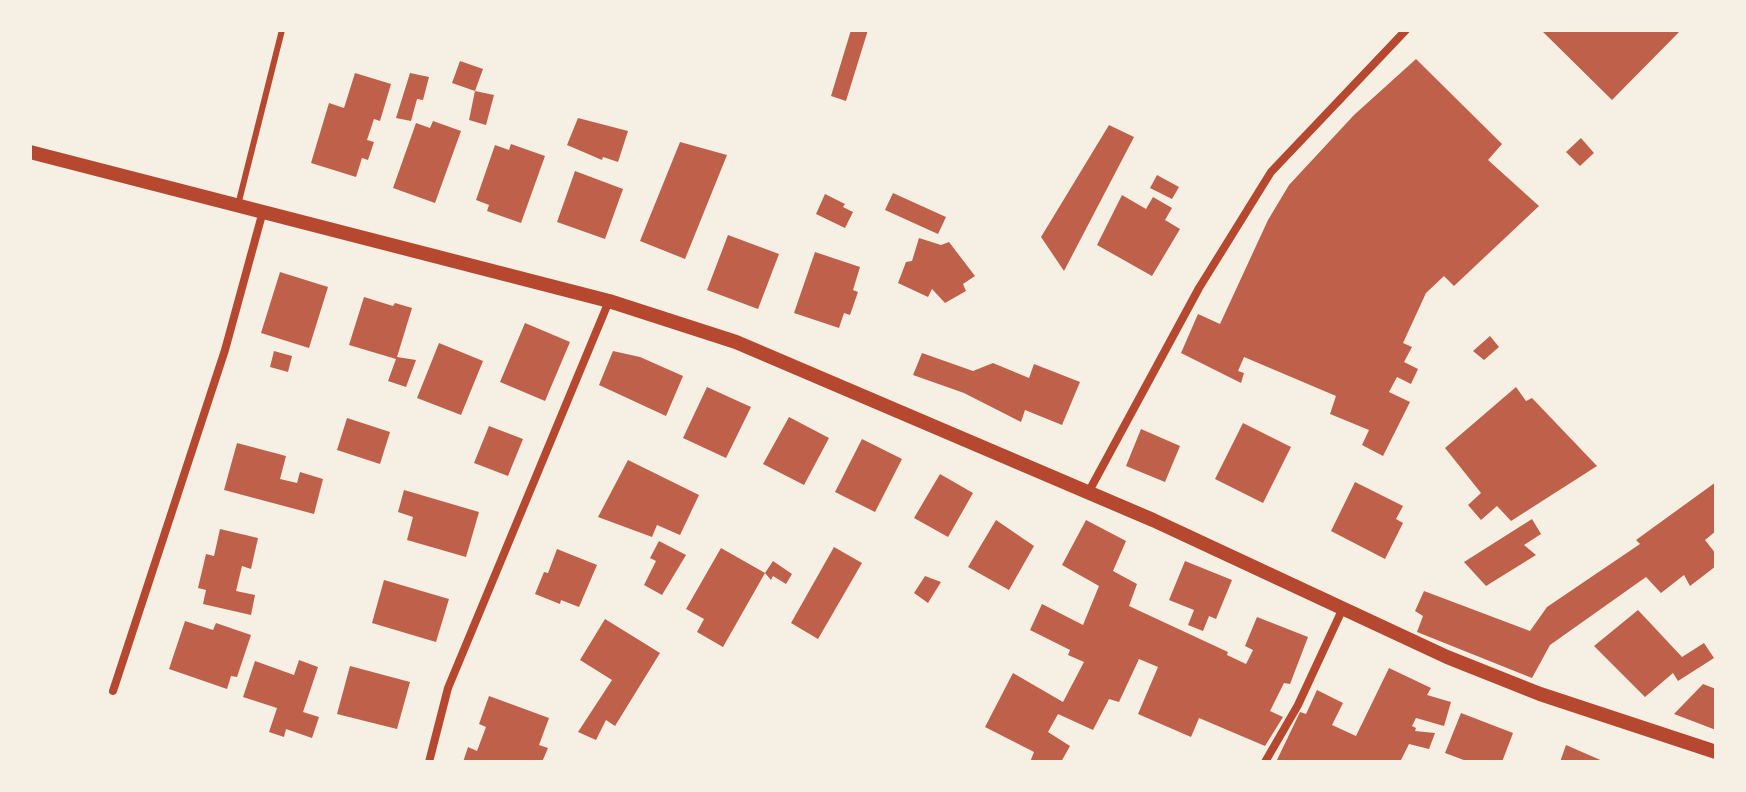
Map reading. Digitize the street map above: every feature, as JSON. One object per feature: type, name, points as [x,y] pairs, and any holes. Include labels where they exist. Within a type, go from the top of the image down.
[{"type":"street","points":[[1088,493],[1199,288],[1271,172],[1406,30]]},
{"type":"street","points":[[30,152],[609,301],[736,342],[1153,520],[1447,657],[1540,694],[1716,752]]},
{"type":"street","points":[[113,691],[225,350],[263,211]]},
{"type":"street","points":[[429,762],[448,688],[609,301]]},
{"type":"street","points":[[1265,762],[1298,705],[1343,608]]},
{"type":"lane","points":[[238,205],[282,30]]},
{"type":"building","points":[[851,30],[868,30],[846,101],[831,96]]},
{"type":"building","points":[[1541,30],[1681,30],[1612,100]]},
{"type":"building","points":[[1416,59],[1502,144],[1488,160],[1539,206],[1454,286],[1444,276],[1426,293],[1403,343],[1412,347],[1404,362],[1418,369],[1411,384],[1397,377],[1389,392],[1410,402],[1383,456],[1362,445],[1369,430],[1330,414],[1336,396],[1244,357],[1238,371],[1244,373],[1241,383],[1181,353],[1198,314],[1220,324],[1268,220],[1289,185],[1354,115]]},
{"type":"building","points":[[460,61],[483,69],[475,91],[452,83]]},
{"type":"building","points":[[355,73],[391,84],[380,121],[374,119],[367,140],[374,142],[368,160],[362,158],[356,177],[311,163],[329,103],[344,108]]},
{"type":"building","points":[[410,73],[429,77],[423,100],[417,99],[411,121],[396,118]]},
{"type":"building","points":[[475,91],[494,95],[486,125],[469,120]]},
{"type":"building","points":[[578,118],[628,131],[618,162],[603,157],[602,160],[567,145]]},
{"type":"building","points":[[433,121],[461,131],[435,203],[393,188],[416,123],[430,128]]},
{"type":"building","points":[[1109,125],[1134,137],[1064,271],[1041,237]]},
{"type":"building","points":[[1581,138],[1594,153],[1580,166],[1566,152]]},
{"type":"building","points":[[680,142],[727,155],[685,259],[640,241]]},
{"type":"building","points":[[511,144],[545,156],[521,223],[487,211],[489,205],[476,200],[495,145],[509,150]]},
{"type":"building","points":[[575,171],[623,189],[605,239],[557,222]]},
{"type":"building","points":[[1157,175],[1179,187],[1172,199],[1150,188]]},
{"type":"building","points":[[893,193],[946,217],[938,234],[885,210]]},
{"type":"building","points":[[825,194],[845,204],[843,207],[853,212],[845,228],[816,214]]},
{"type":"building","points":[[1122,195],[1146,209],[1153,197],[1172,208],[1165,220],[1180,229],[1152,276],[1097,245]]},
{"type":"building","points":[[728,235],[779,254],[758,309],[707,290]]},
{"type":"building","points":[[919,238],[941,245],[949,242],[975,276],[963,284],[966,291],[945,303],[932,289],[928,297],[898,283],[906,262],[912,261]]},
{"type":"building","points":[[815,252],[860,267],[853,290],[858,292],[850,315],[844,313],[839,328],[794,313]]},
{"type":"building","points":[[280,272],[328,287],[309,348],[261,333]]},
{"type":"building","points":[[364,297],[412,308],[397,357],[416,360],[406,387],[388,381],[396,359],[349,345]]},
{"type":"building","points":[[525,323],[570,342],[545,401],[500,382]]},
{"type":"building","points":[[1490,336],[1499,347],[1484,360],[1473,351]]},
{"type":"building","points":[[439,343],[483,361],[461,415],[417,398]]},
{"type":"building","points":[[274,351],[292,356],[288,372],[270,367]]},
{"type":"building","points":[[613,351],[640,357],[683,376],[666,416],[599,385]]},
{"type":"building","points":[[922,353],[973,371],[993,363],[1029,378],[1034,364],[1080,382],[1062,425],[1025,410],[1021,422],[964,393],[913,375]]},
{"type":"building","points":[[707,387],[751,407],[726,458],[683,438]]},
{"type":"building","points":[[1516,387],[1526,401],[1532,398],[1597,466],[1511,521],[1497,506],[1481,520],[1468,505],[1481,493],[1445,448]]},
{"type":"building","points":[[789,417],[829,438],[804,485],[763,464]]},
{"type":"building","points":[[347,418],[390,432],[380,464],[337,450]]},
{"type":"building","points":[[1243,423],[1291,447],[1263,503],[1215,479]]},
{"type":"building","points":[[489,426],[523,439],[508,476],[474,463]]},
{"type":"building","points":[[1141,429],[1180,446],[1165,482],[1126,466]]},
{"type":"building","points":[[862,439],[902,459],[875,512],[835,492]]},
{"type":"building","points":[[237,443],[286,456],[280,479],[297,483],[300,472],[323,479],[314,514],[224,490]]},
{"type":"building","points":[[628,460],[699,495],[680,535],[657,525],[652,537],[598,517]]},
{"type":"building","points":[[940,474],[973,493],[948,537],[914,518]]},
{"type":"building","points":[[1355,482],[1403,506],[1396,519],[1403,523],[1385,559],[1331,531]]},
{"type":"building","points":[[1716,482],[1716,531],[1705,540],[1716,554],[1716,566],[1690,586],[1684,575],[1661,593],[1646,577],[1550,645],[1532,678],[1417,632],[1423,616],[1415,611],[1424,591],[1530,631],[1547,607],[1640,544],[1636,540]]},
{"type":"building","points":[[404,490],[479,512],[466,557],[407,540],[413,517],[398,512]]},
{"type":"building","points":[[1532,519],[1541,534],[1524,545],[1536,555],[1486,586],[1464,562]]},
{"type":"building","points":[[996,520],[1034,546],[1009,590],[968,567]]},
{"type":"building","points":[[1086,520],[1126,541],[1113,571],[1137,584],[1129,606],[1228,652],[1227,655],[1246,664],[1253,650],[1245,646],[1257,617],[1308,637],[1290,684],[1284,683],[1270,711],[1283,717],[1265,746],[1199,718],[1191,737],[1138,714],[1158,667],[1139,659],[1119,702],[1109,699],[1093,730],[1058,714],[1048,732],[1070,746],[1061,762],[1030,762],[1034,752],[985,727],[1013,673],[1063,702],[1084,662],[1068,655],[1070,650],[1030,630],[1042,604],[1083,625],[1099,586],[1062,565]]},
{"type":"building","points":[[220,529],[258,538],[251,569],[242,566],[236,591],[255,595],[251,615],[203,604],[206,590],[198,588],[206,554],[214,556]]},
{"type":"building","points":[[659,541],[686,555],[662,595],[644,585],[656,561],[650,558]]},
{"type":"building","points":[[834,547],[862,563],[818,639],[791,623]]},
{"type":"building","points":[[721,548],[765,573],[723,647],[697,632],[704,619],[686,609]]},
{"type":"building","points":[[557,549],[597,565],[579,607],[561,600],[560,604],[535,594],[544,572],[548,573]]},
{"type":"building","points":[[773,561],[792,574],[786,584],[773,576],[771,580],[765,573]]},
{"type":"building","points":[[1185,561],[1232,580],[1216,619],[1209,616],[1203,631],[1188,625],[1194,610],[1169,600]]},
{"type":"building","points":[[925,576],[941,582],[928,603],[914,593]]},
{"type":"building","points":[[384,580],[449,599],[436,642],[372,623]]},
{"type":"building","points":[[1638,610],[1682,657],[1704,643],[1714,658],[1678,681],[1673,673],[1645,697],[1594,646]]},
{"type":"building","points":[[605,619],[660,653],[615,726],[606,720],[596,740],[578,732],[612,680],[580,660]]},
{"type":"building","points":[[185,621],[213,630],[216,623],[251,635],[237,677],[231,676],[227,689],[169,669]]},
{"type":"building","points":[[299,660],[318,667],[303,712],[319,717],[312,738],[286,729],[284,737],[269,732],[277,708],[243,697],[255,661],[294,675]]},
{"type":"building","points":[[350,666],[410,682],[397,729],[337,714]]},
{"type":"building","points":[[1389,668],[1431,688],[1427,695],[1451,702],[1444,726],[1416,718],[1412,726],[1416,728],[1415,731],[1435,733],[1429,749],[1409,744],[1400,762],[1276,762],[1300,712],[1306,714],[1317,690],[1343,703],[1332,725],[1356,736]]},
{"type":"building","points":[[1703,684],[1716,689],[1716,730],[1674,714]]},
{"type":"building","points":[[489,696],[549,718],[539,745],[548,748],[542,762],[463,762],[468,747],[477,751],[486,727],[479,724]]},
{"type":"building","points":[[1461,713],[1513,733],[1502,762],[1469,762],[1445,753]]},
{"type":"building","points":[[1566,745],[1605,762],[1560,762]]}]
